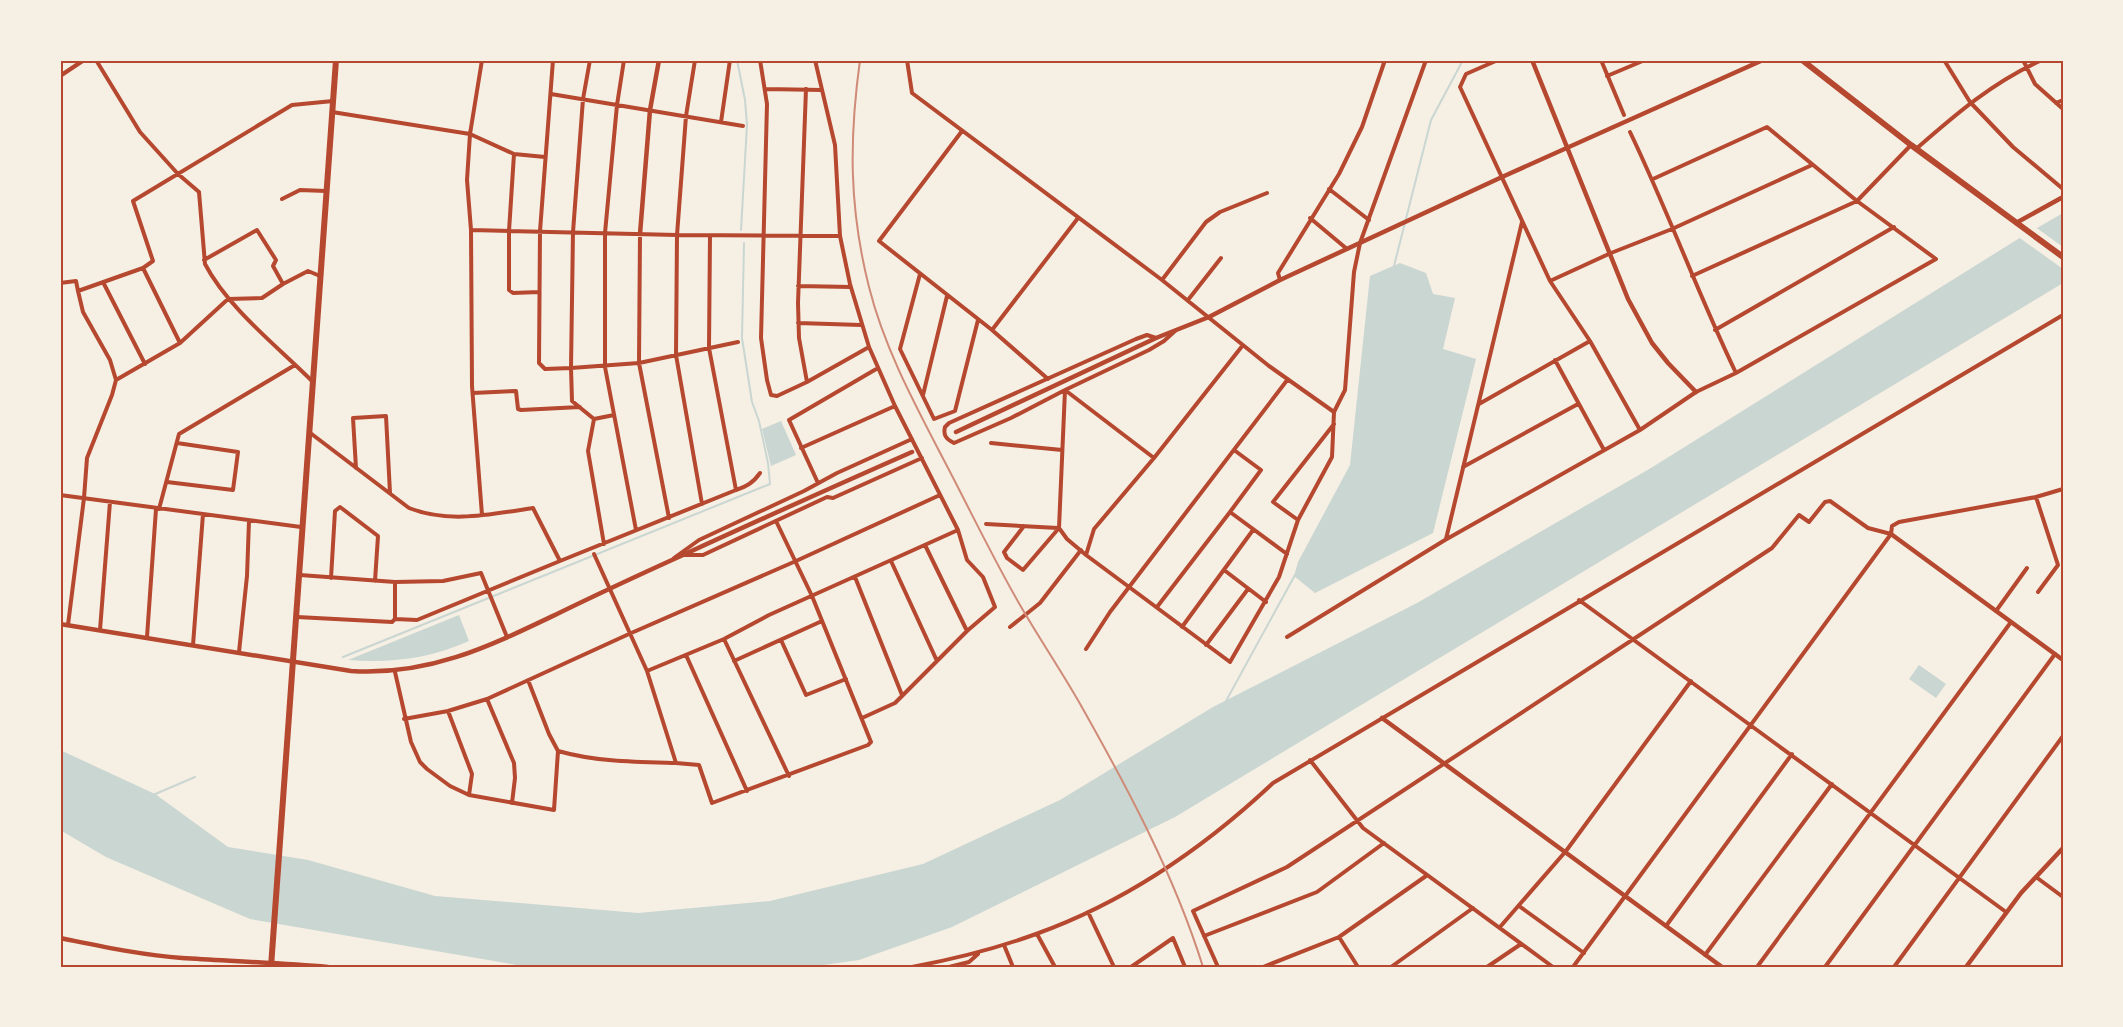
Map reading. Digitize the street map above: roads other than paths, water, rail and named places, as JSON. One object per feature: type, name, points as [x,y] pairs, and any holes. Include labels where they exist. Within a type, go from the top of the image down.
[{"type":"main road","points":[[271,964],[336,60]]},
{"type":"main road","points":[[1802,60],[2063,258]]},
{"type":"street","points":[[60,76],[84,60]]},
{"type":"street","points":[[96,60],[140,132],[178,174],[199,192],[204,261],[210,274],[228,299],[312,381]]},
{"type":"street","points":[[482,60],[470,134],[467,180],[471,230],[472,393],[482,515]]},
{"type":"street","points":[[553,60],[540,231],[539,363],[544,369],[605,367],[639,363],[738,342]]},
{"type":"street","points":[[590,60],[583,99],[573,232],[572,401],[594,419],[615,416]]},
{"type":"street","points":[[624,60],[617,105],[605,233],[605,367],[636,530]]},
{"type":"street","points":[[658,60],[650,110],[640,234],[639,363],[669,518]]},
{"type":"street","points":[[695,60],[686,116],[676,235],[675,355],[702,504]]},
{"type":"street","points":[[721,122],[730,60]]},
{"type":"street","points":[[760,60],[766,88],[761,339],[771,394],[777,396],[807,382],[869,347]]},
{"type":"street","points":[[815,60],[835,145],[840,236],[861,325],[895,406],[958,530],[967,560],[983,577],[995,607],[895,703],[861,718]]},
{"type":"street","points":[[907,60],[912,93],[1334,412]]},
{"type":"street","points":[[1280,280],[1278,273],[1329,189],[1362,127],[1385,60]]},
{"type":"street","points":[[1065,390],[1059,528],[1067,539],[1086,555],[1230,662],[1279,577],[1298,520],[1332,457],[1334,412],[1345,390],[1354,272],[1360,243],[1426,60]]},
{"type":"street","points":[[1498,60],[1466,74],[1460,87],[1550,281],[1590,341],[1640,430]]},
{"type":"street","points":[[1532,60],[1628,299],[1652,343],[1696,392]]},
{"type":"street","points":[[1601,60],[1624,115]]},
{"type":"street","points":[[1607,76],[1645,60]]},
{"type":"street","points":[[956,432],[1156,338],[1209,316],[1280,280],[1502,177],[1763,60]]},
{"type":"street","points":[[1944,60],[1970,102],[2013,147],[2063,189]]},
{"type":"street","points":[[2023,60],[2035,84],[2063,109]]},
{"type":"street","points":[[1692,276],[1857,201],[1914,147],[1970,102],[2026,67],[2042,60]]},
{"type":"street","points":[[766,88],[822,90]]},
{"type":"street","points":[[806,89],[798,323],[807,382]]},
{"type":"street","points":[[551,94],[744,126]]},
{"type":"street","points":[[2056,103],[2063,100]]},
{"type":"street","points":[[78,291],[143,268],[153,261],[133,201],[292,105],[333,101]]},
{"type":"street","points":[[332,112],[470,134],[514,154],[545,157]]},
{"type":"street","points":[[1287,637],[1445,540],[1640,430],[1696,392],[1736,373],[1936,259],[1857,201],[1767,128],[1653,179]]},
{"type":"street","points":[[962,131],[879,241],[992,330],[1048,379]]},
{"type":"street","points":[[1630,132],[1653,179],[1715,330],[1736,373]]},
{"type":"street","points":[[514,154],[509,231],[509,290],[539,292]]},
{"type":"street","points":[[1550,281],[1611,253],[1672,229],[1812,165]]},
{"type":"street","points":[[1329,189],[1369,220]]},
{"type":"street","points":[[282,199],[300,190],[326,191]]},
{"type":"street","points":[[1162,280],[1206,222],[1220,212],[1267,193]]},
{"type":"street","points":[[2016,223],[2063,197]]},
{"type":"street","points":[[992,330],[1078,218]]},
{"type":"street","points":[[1310,218],[1347,249]]},
{"type":"street","points":[[1445,540],[1522,222]]},
{"type":"street","points":[[1715,330],[1894,227]]},
{"type":"street","points":[[204,261],[257,230],[276,260],[273,266],[283,284]]},
{"type":"street","points":[[471,230],[710,236],[840,236]]},
{"type":"street","points":[[710,236],[709,348],[736,490]]},
{"type":"street","points":[[1188,301],[1221,258]]},
{"type":"street","points":[[143,268],[180,343]]},
{"type":"street","points":[[116,380],[180,343],[228,299],[262,298],[308,271],[321,276]]},
{"type":"street","points":[[920,274],[900,349],[934,419],[955,411],[978,320]]},
{"type":"street","points":[[60,283],[76,281],[83,312],[112,364],[116,380],[87,458],[68,625]]},
{"type":"street","points":[[103,282],[145,364]]},
{"type":"street","points":[[798,286],[851,287]]},
{"type":"street","points":[[923,395],[946,296]]},
{"type":"street","points":[[912,967],[982,952],[1038,934],[1088,912],[1166,869],[1241,813],[1273,783],[1310,760],[2063,315]]},
{"type":"street","points":[[798,323],[861,325]]},
{"type":"street","points":[[1156,338],[1148,336],[1136,339],[949,423],[944,432],[948,440],[954,443],[1011,418],[1149,350],[1164,341],[1178,328]]},
{"type":"street","points":[[1479,404],[1590,341]]},
{"type":"street","points":[[1086,555],[1094,529],[1154,458],[1243,345]]},
{"type":"street","points":[[1555,360],[1604,450]]},
{"type":"street","points":[[147,637],[158,509],[179,434],[295,365]]},
{"type":"street","points":[[818,483],[789,420],[878,369]]},
{"type":"street","points":[[1086,649],[1110,612],[1288,379]]},
{"type":"street","points":[[1065,390],[1154,458]]},
{"type":"street","points":[[472,393],[516,391],[518,409],[521,410],[580,407]]},
{"type":"street","points":[[1462,467],[1578,405]]},
{"type":"street","points":[[801,448],[895,406]]},
{"type":"street","points":[[356,468],[353,418],[386,416],[390,494]]},
{"type":"street","points":[[594,419],[588,450],[604,544]]},
{"type":"street","points":[[1298,520],[1273,502],[1334,424]]},
{"type":"street","points":[[309,432],[409,508],[453,517],[533,508],[560,561]]},
{"type":"street","points":[[672,560],[699,540],[912,439]]},
{"type":"street","points":[[167,482],[233,490],[238,452],[177,443]]},
{"type":"street","points":[[991,443],[1062,450]]},
{"type":"street","points":[[1157,607],[1261,470],[1234,450]]},
{"type":"street","points":[[60,624],[239,652],[294,663],[351,671],[394,672],[447,661],[507,637],[682,555],[912,452]]},
{"type":"street","points":[[682,555],[703,555],[827,497],[833,498],[922,458]]},
{"type":"street","points":[[297,617],[392,622],[395,619],[417,620],[489,593],[560,561],[747,486],[755,481],[760,473]]},
{"type":"street","points":[[1573,967],[1891,534],[1892,526],[1899,522],[2063,489]]},
{"type":"street","points":[[60,495],[301,527]]},
{"type":"street","points":[[404,719],[448,711],[487,699],[940,495]]},
{"type":"street","points":[[2036,496],[2058,565],[2038,592]]},
{"type":"street","points":[[1218,967],[1193,911],[1287,867],[1772,548],[1798,515],[1809,522],[1825,502],[1830,501],[1868,528],[1891,534],[2063,660]]},
{"type":"street","points":[[100,630],[110,502]]},
{"type":"street","points":[[331,578],[334,511],[340,507],[378,536],[375,580]]},
{"type":"street","points":[[1230,512],[1287,554]]},
{"type":"street","points":[[193,645],[203,514]]},
{"type":"street","points":[[239,652],[247,576],[249,521]]},
{"type":"street","points":[[558,751],[584,758],[609,761],[699,765],[712,803],[789,776],[871,742],[812,596],[776,521]]},
{"type":"street","points":[[986,524],[1059,528]]},
{"type":"street","points":[[1024,526],[1004,552],[1006,558],[1023,570],[1059,528]]},
{"type":"street","points":[[647,671],[724,639],[769,615],[958,530]]},
{"type":"street","points":[[1182,627],[1254,530]]},
{"type":"street","points":[[925,545],[967,632]]},
{"type":"street","points":[[1010,627],[1040,603],[1081,550]]},
{"type":"street","points":[[594,554],[647,671],[676,763]]},
{"type":"street","points":[[891,561],[937,661]]},
{"type":"street","points":[[1996,611],[2027,568]]},
{"type":"street","points":[[1224,570],[1266,602]]},
{"type":"street","points":[[299,575],[394,582],[443,581],[481,573],[507,637]]},
{"type":"street","points":[[855,577],[902,695]]},
{"type":"street","points":[[394,582],[395,619]]},
{"type":"street","points":[[1206,645],[1248,589]]},
{"type":"street","points":[[1580,600],[2006,912]]},
{"type":"street","points":[[734,661],[822,621]]},
{"type":"street","points":[[1757,967],[2011,622]]},
{"type":"street","points":[[724,639],[789,776]]},
{"type":"street","points":[[781,640],[806,695],[846,679]]},
{"type":"street","points":[[1824,967],[2055,654]]},
{"type":"street","points":[[686,655],[747,791]]},
{"type":"street","points":[[394,672],[404,719],[420,762],[450,786],[469,795],[554,810],[558,751],[528,680]]},
{"type":"street","points":[[1500,927],[1566,851],[1691,681]]},
{"type":"street","points":[[487,699],[514,764],[512,803]]},
{"type":"street","points":[[448,711],[472,774],[469,795]]},
{"type":"street","points":[[1382,718],[1566,851],[1719,966]]},
{"type":"street","points":[[1894,967],[2063,736]]},
{"type":"street","points":[[1666,926],[1792,754]]},
{"type":"street","points":[[1310,760],[1357,821],[1427,876],[1553,967]]},
{"type":"street","points":[[1705,955],[1832,784]]},
{"type":"street","points":[[1204,936],[1317,892],[1384,843]]},
{"type":"street","points":[[1966,967],[2006,912],[2063,848]]},
{"type":"street","points":[[1263,967],[1340,937],[1427,876]]},
{"type":"street","points":[[2035,877],[2063,897]]},
{"type":"street","points":[[1519,906],[1584,952]]},
{"type":"street","points":[[1390,967],[1473,908]]},
{"type":"street","points":[[1088,912],[1114,967]]},
{"type":"street","points":[[1038,934],[1054,967]]},
{"type":"street","points":[[1340,937],[1358,967]]},
{"type":"street","points":[[60,938],[121,950],[199,959],[328,967]]},
{"type":"street","points":[[1131,967],[1173,938],[1185,967]]},
{"type":"street","points":[[1487,967],[1521,944]]},
{"type":"street","points":[[1004,945],[1013,967]]},
{"type":"street","points":[[949,967],[969,962],[982,952]]},
{"type":"street","points":[[198,967],[199,959]]},
{"type":"street","points":[[969,962],[970,967]]},
{"type":"waterway","points":[[737,60],[745,100],[747,125],[741,230]]},
{"type":"waterway","points":[[1394,266],[1431,120],[1463,60]]},
{"type":"waterway","points":[[343,657],[770,484],[759,421],[752,402],[742,338],[744,243]]},
{"type":"waterway","points":[[1226,701],[1295,575]]},
{"type":"waterway","points":[[153,795],[195,777]]},
{"type":"railway","points":[[860,60],[854,118],[854,202],[862,258],[884,334],[914,402],[1001,571],[1079,702],[1132,799],[1178,898],[1203,967]]}]
